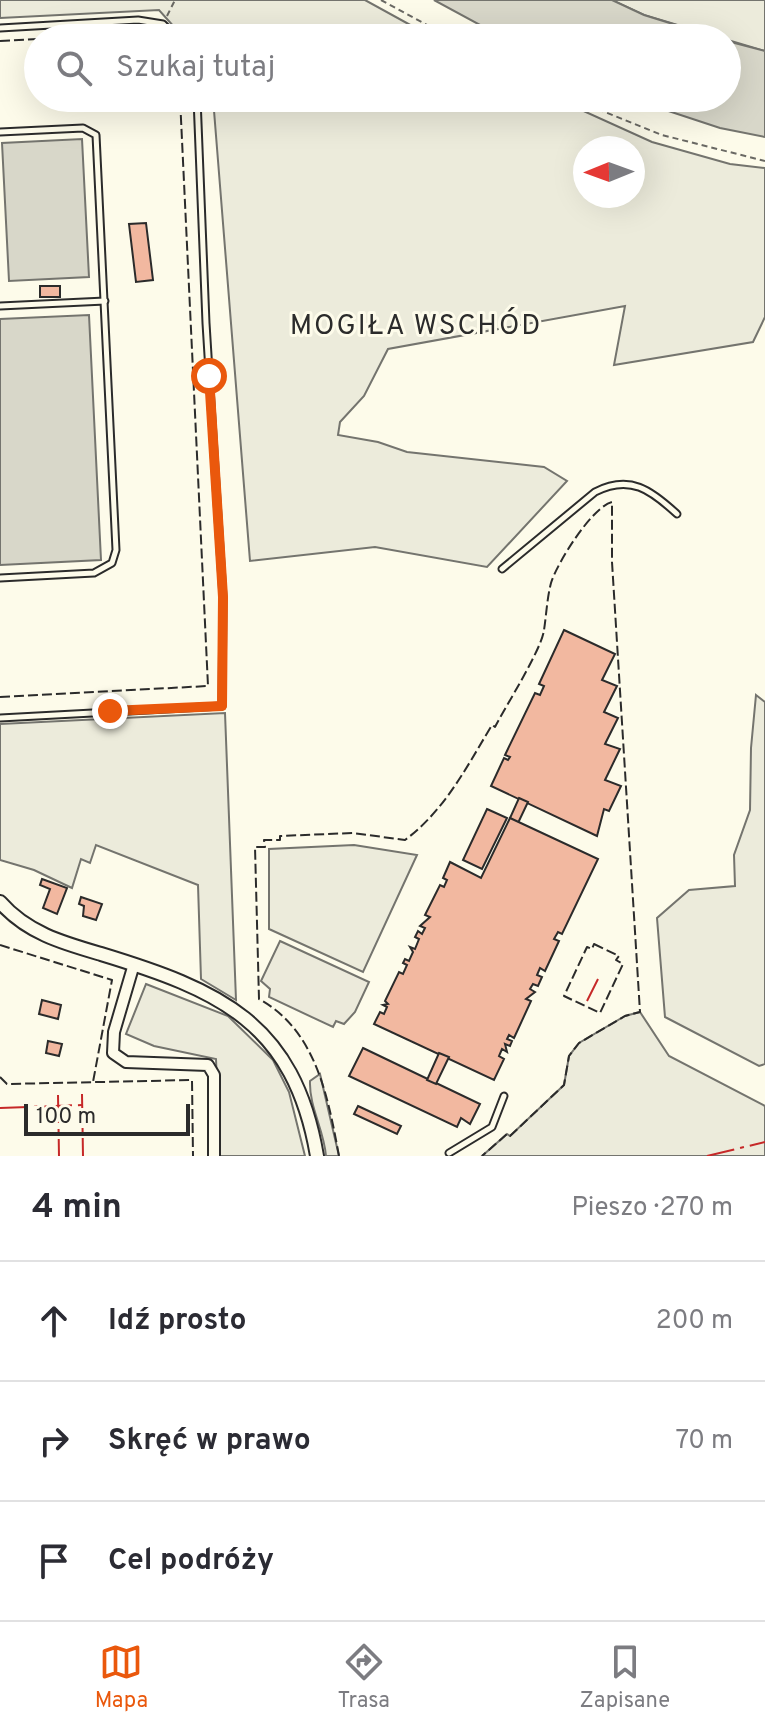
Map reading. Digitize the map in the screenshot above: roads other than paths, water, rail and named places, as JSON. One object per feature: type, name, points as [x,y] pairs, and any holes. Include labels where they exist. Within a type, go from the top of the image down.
[{"type":"street","points":[[0,902],[10,913],[44,935],[174,977],[216,997],[257,1031],[279,1057],[298,1089],[317,1156]]},
{"type":"street","points":[[134,964],[114,1032],[113,1053],[126,1062],[208,1065],[214,1075],[214,1156]]},
{"type":"lane","points":[[69,24],[138,20],[163,24]]},
{"type":"lane","points":[[0,28],[24,27]]},
{"type":"lane","points":[[0,718],[222,706],[223,597],[206,323],[198,112]]},
{"type":"lane","points":[[0,132],[83,128],[96,135],[115,557],[108,567],[94,573],[0,578]]},
{"type":"lane","points":[[0,306],[105,301]]},
{"type":"lane","points":[[502,569],[595,492],[611,484],[643,487],[655,492],[677,514]]},
{"type":"lane","points":[[449,1153],[492,1127],[504,1096]]},
{"type":"district","name":"MOGIŁA WSCHÓD","points":[[416,327]]}]
